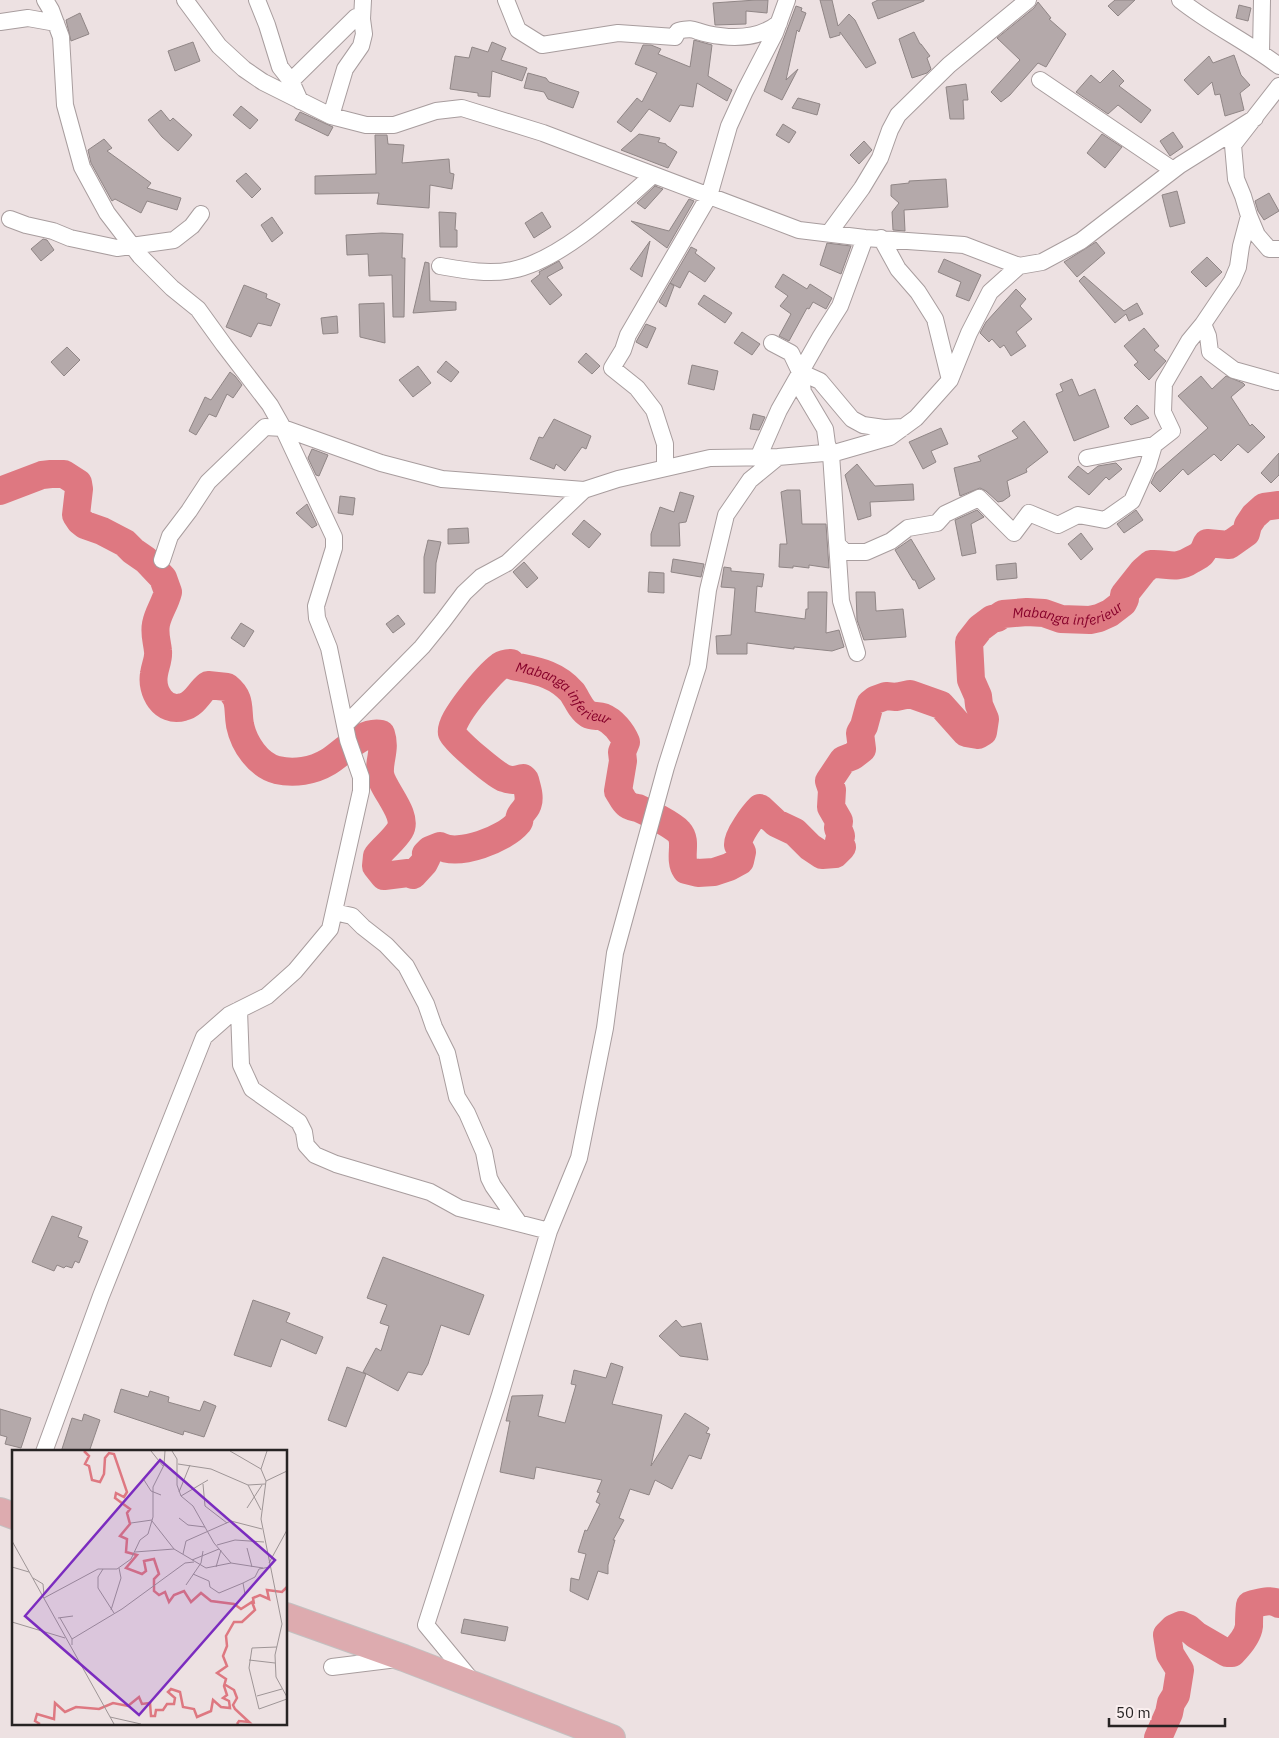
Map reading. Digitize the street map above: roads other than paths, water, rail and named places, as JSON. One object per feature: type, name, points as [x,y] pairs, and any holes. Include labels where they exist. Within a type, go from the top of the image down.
[{"type":"main road","points":[[0,1511],[12,1515]]},
{"type":"main road","points":[[288,1617],[404,1658],[612,1738]]},
{"type":"street","points":[[45,0],[61,37],[65,105],[82,167],[107,213],[132,245],[172,288],[198,309],[270,405],[283,428],[334,537],[334,548],[316,606],[317,618],[329,648],[350,746],[361,777],[361,791],[330,929],[295,971],[267,996],[229,1015],[204,1037],[101,1296],[45,1450]]},
{"type":"street","points":[[185,0],[219,46],[244,69],[263,82],[331,116],[366,125],[394,125],[436,111],[462,108],[543,133],[799,230],[964,245],[1019,266],[1042,262],[1081,241],[1173,170],[1255,118]]},
{"type":"street","points":[[256,0],[267,25],[280,66],[291,81],[300,101]]},
{"type":"street","points":[[331,116],[345,69],[361,46],[364,34],[362,19],[363,0]]},
{"type":"street","points":[[506,0],[518,30],[542,45],[618,33],[675,37],[678,31],[690,28],[704,34],[717,36],[757,35],[770,30],[779,23]]},
{"type":"street","points":[[665,468],[665,444],[654,410],[637,388],[612,368],[623,350],[628,335],[709,196],[729,126],[775,33],[787,0]]},
{"type":"street","points":[[829,233],[862,188],[880,158],[890,130],[898,115],[949,65],[1028,0]]},
{"type":"street","points":[[1180,0],[1199,15],[1279,66]]},
{"type":"street","points":[[1261,53],[1262,0]]},
{"type":"street","points":[[291,81],[356,17],[362,19]]},
{"type":"street","points":[[0,22],[28,18],[56,23]]},
{"type":"street","points":[[1040,80],[1173,170]]},
{"type":"street","points":[[1279,86],[1233,145],[1236,179],[1257,235],[1269,249],[1279,249]]},
{"type":"street","points":[[440,266],[477,272],[512,270],[536,262],[569,244],[599,222],[653,175]]},
{"type":"street","points":[[10,219],[26,226],[53,231],[70,238],[116,248],[174,240],[192,226],[201,214]]},
{"type":"street","points":[[1087,458],[1154,445],[1172,431],[1163,412],[1164,384],[1189,341],[1204,324],[1232,281],[1238,267],[1249,216]]},
{"type":"street","points":[[758,458],[779,410],[840,306],[873,238]]},
{"type":"street","points":[[873,238],[918,292],[935,319],[950,380]]},
{"type":"street","points":[[162,560],[170,536],[208,482],[265,427],[283,428],[381,463],[442,478],[584,490],[618,479],[710,458],[758,458],[831,454],[890,437],[916,418],[950,380],[986,298],[990,292],[1019,266]]},
{"type":"street","points":[[1204,324],[1210,352],[1218,359],[1234,370],[1277,382]]},
{"type":"street","points":[[772,343],[791,353],[800,372],[803,392],[826,429],[827,444],[831,454],[841,601],[856,653]]},
{"type":"street","points":[[800,372],[820,381],[846,412],[863,425],[884,428],[904,427]]},
{"type":"street","points":[[838,545],[845,552],[866,552],[891,541],[908,528],[937,523],[945,514],[980,498],[1014,533],[1029,513],[1058,525],[1078,515],[1105,520],[1132,501],[1148,465],[1154,445]]},
{"type":"street","points":[[478,1687],[426,1625],[500,1395],[550,1231],[579,1158],[605,1028],[615,953],[666,767],[698,666],[708,590],[726,515],[750,480],[778,457]]},
{"type":"street","points":[[346,724],[422,647],[464,593],[481,577],[507,563],[584,490]]},
{"type":"street","points":[[334,912],[352,916],[386,945],[406,966],[426,1004],[434,1027],[447,1053],[457,1097],[467,1113],[484,1152],[492,1186],[519,1223]]},
{"type":"street","points":[[239,1010],[241,1065],[252,1088],[299,1122],[304,1132],[306,1145],[315,1155],[336,1164],[430,1192],[459,1208],[550,1231]]},
{"type":"street","points":[[332,1667],[404,1658]]},
{"type":"waterway","name":"Mabanga inferieur","points":[[0,491],[42,475],[64,474],[78,483],[76,515],[80,521],[125,543],[146,560],[163,578],[168,592],[156,624],[155,634],[158,654],[154,671],[154,687],[164,704],[176,708],[183,707],[194,701],[208,685],[227,687],[232,691],[237,700],[240,725],[248,746],[264,764],[283,771],[297,772],[316,768],[367,735],[381,734],[383,749],[380,773],[398,809],[402,824],[398,834],[377,856],[376,866],[384,876],[408,873],[413,875],[424,863],[427,857],[426,854],[430,850],[440,846],[448,849],[458,849],[481,845],[503,835],[519,822],[520,816],[527,807],[529,800],[525,780],[523,778],[509,780],[500,776],[468,750],[452,733],[452,727],[456,719],[487,678],[500,666],[510,663],[513,666],[530,669],[559,681],[572,692],[581,707],[588,714],[603,717],[617,727],[626,742],[622,752],[623,761],[618,791],[628,805],[638,808],[679,832],[683,840],[683,860],[686,870],[698,873],[714,872],[740,861],[742,852],[738,841],[750,820],[760,808],[776,823],[795,832],[810,847],[822,855],[835,854],[842,847],[839,841],[841,836],[838,828],[839,821],[831,807],[832,790],[829,781],[843,760],[853,756],[862,749],[860,733],[870,704],[875,700],[886,696],[896,697],[910,694],[941,705],[966,733],[978,735],[983,732],[985,719],[971,680],[969,642],[980,628],[1003,614],[1027,612],[1044,613],[1061,619],[1090,620],[1099,618],[1110,613],[1123,603],[1124,595],[1151,564],[1181,565],[1200,555],[1207,543],[1229,545],[1246,533],[1248,525],[1254,516],[1264,507],[1279,505]]},
{"type":"waterway","points":[[1158,1738],[1169,1713],[1171,1703],[1176,1695],[1180,1670],[1170,1654],[1167,1635],[1174,1628],[1181,1625],[1227,1653],[1232,1653],[1247,1633],[1250,1605],[1269,1601],[1279,1604]]}]
